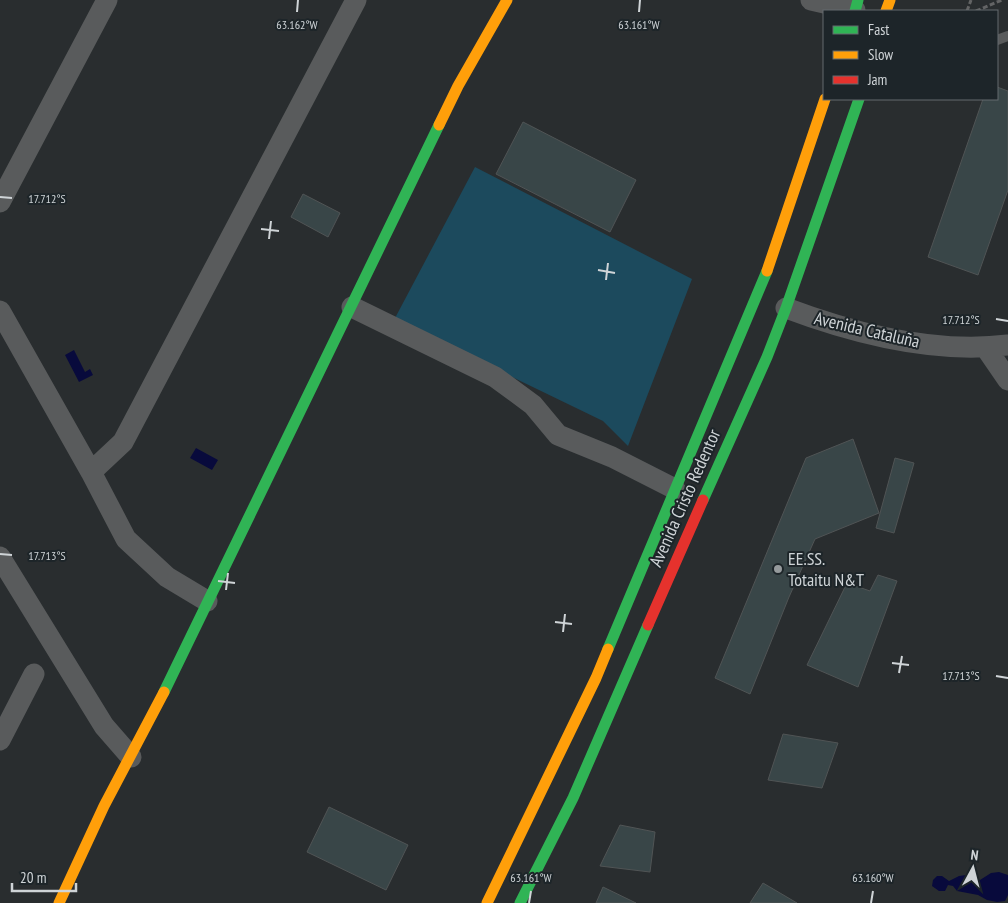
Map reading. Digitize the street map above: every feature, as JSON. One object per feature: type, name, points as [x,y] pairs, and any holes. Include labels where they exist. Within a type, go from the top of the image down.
[{"type":"main road","points":[[59,903],[104,806],[154,714],[207,601],[352,307],[458,86],[507,0]]},
{"type":"main road","name":"Avenida Cristo Redentor","points":[[487,903],[596,678],[766,272],[825,100]]},
{"type":"main road","name":"Avenida Cristo Redentor","points":[[520,903],[573,798],[767,357],[859,100]]},
{"type":"street","points":[[0,202],[107,0]]},
{"type":"street","points":[[91,472],[123,442],[356,0]]},
{"type":"street","points":[[811,0],[856,7]]},
{"type":"street","points":[[352,307],[495,376],[533,405],[558,435],[612,457],[675,489]]},
{"type":"street","name":"Avenida Cataluña","points":[[786,308],[824,322],[908,343],[986,348],[1008,346]]},
{"type":"street","points":[[0,311],[91,472],[126,539],[167,577],[207,601]]},
{"type":"street","points":[[986,348],[1008,380]]},
{"type":"street","points":[[0,557],[104,726],[131,757]]},
{"type":"street","points":[[0,740],[34,674]]},
{"type":"path","points":[[978,10],[1002,0]]},
{"type":"shaded area","points":[[475,167],[692,279],[628,446],[603,421],[394,320]]},
{"type":"shaded area","points":[[74,350],[85,372],[90,369],[93,375],[79,382],[65,355]]},
{"type":"shaded area","points":[[196,448],[218,460],[212,470],[190,458]]},
{"type":"shaded area","points":[[999,872],[1008,875],[1008,895],[1005,901],[987,900],[978,895],[957,891],[953,886],[948,885],[945,891],[939,891],[932,886],[933,880],[937,876],[942,876],[949,881],[966,875],[980,880],[991,873]]},
{"type":"building","points":[[998,87],[1008,91],[1008,190],[978,275],[928,257],[983,100],[998,100]]},
{"type":"building","points":[[523,122],[636,180],[610,232],[496,174]]},
{"type":"building","points":[[303,194],[340,213],[328,237],[291,217]]},
{"type":"building","points":[[853,439],[879,513],[815,539],[789,597],[750,694],[715,678],[806,458]]},
{"type":"building","points":[[895,458],[914,463],[894,533],[876,528]]},
{"type":"building","points":[[878,575],[897,581],[858,687],[807,665],[847,583],[870,591]]},
{"type":"building","points":[[783,734],[838,743],[822,788],[768,780]]},
{"type":"building","points":[[329,807],[408,845],[386,890],[307,852]]},
{"type":"building","points":[[620,825],[655,832],[650,872],[600,866]]},
{"type":"building","points":[[763,883],[797,903],[750,903]]},
{"type":"building","points":[[603,887],[636,903],[596,903]]},
{"type":"traffic: fast","points":[[855,10],[858,0]]},
{"type":"traffic: fast","points":[[703,500],[767,357],[859,100]]},
{"type":"traffic: fast","points":[[164,692],[439,125]]},
{"type":"traffic: fast","points":[[608,649],[767,271]]},
{"type":"traffic: fast","points":[[520,903],[573,798],[648,625]]},
{"type":"traffic: slow","points":[[439,125],[458,86],[507,0]]},
{"type":"traffic: slow","points":[[886,10],[890,0]]},
{"type":"traffic: slow","points":[[767,271],[825,100]]},
{"type":"traffic: slow","points":[[487,903],[596,678],[608,649]]},
{"type":"traffic: slow","points":[[59,903],[104,806],[164,692]]},
{"type":"traffic: jam","points":[[648,625],[703,500]]},
{"type":"place","name":"EE.SS. Totaitu N&T","points":[[778,569]]}]
